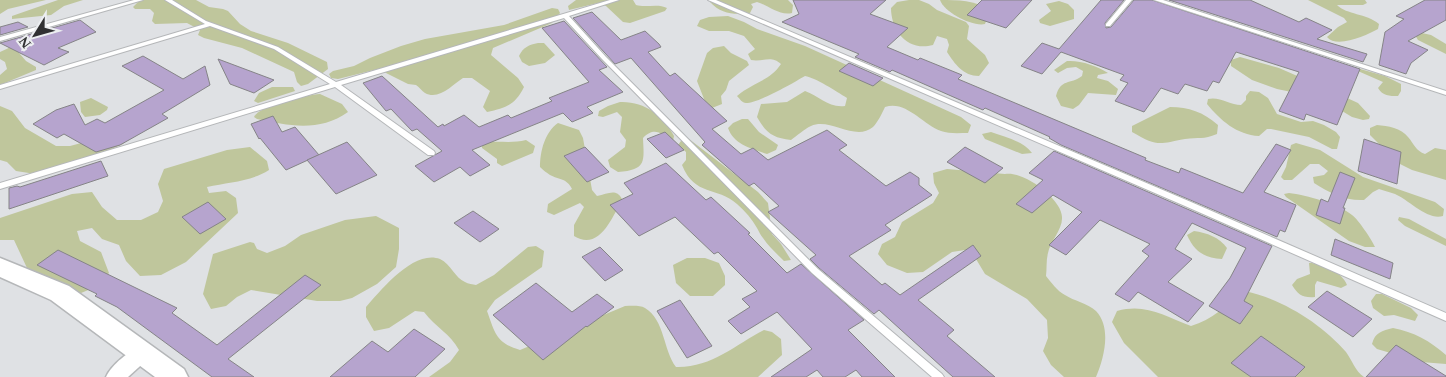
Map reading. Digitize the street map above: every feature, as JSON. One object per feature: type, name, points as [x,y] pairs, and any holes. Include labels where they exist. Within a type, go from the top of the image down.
[{"type":"main road","points":[[0,267],[60,293],[175,377]]},
{"type":"street","points":[[115,377],[143,353]]},
{"type":"lane","points":[[0,38],[140,0]]},
{"type":"lane","points":[[168,0],[212,24],[276,48],[336,85],[431,153]]},
{"type":"lane","points":[[0,186],[616,0]]},
{"type":"lane","points":[[711,0],[1188,204],[1446,317]]},
{"type":"lane","points":[[1108,25],[1129,0]]},
{"type":"lane","points":[[1157,0],[1446,93]]},
{"type":"lane","points":[[565,16],[604,58],[815,271],[939,377]]},
{"type":"lane","points":[[0,87],[212,24]]},
{"type":"green space","points":[[0,0],[46,0],[8,9],[0,14]]},
{"type":"green space","points":[[58,0],[83,0],[64,6],[51,15],[12,19],[12,16]]},
{"type":"green space","points":[[140,0],[196,0],[209,7],[223,9],[228,11],[240,24],[251,31],[288,43],[327,62],[328,69],[308,84],[301,86],[297,82],[294,72],[242,48],[204,38],[198,35],[200,30],[187,23],[155,24],[152,21],[154,13],[150,9],[135,9],[133,7]]},
{"type":"green space","points":[[576,0],[633,0],[636,5],[667,8],[665,11],[630,23],[623,22],[606,6],[598,3],[569,10],[568,6]]},
{"type":"green space","points":[[713,0],[788,0],[793,5],[792,13],[787,14],[757,2],[751,4],[753,7],[750,13],[733,14],[714,6],[710,2]]},
{"type":"green space","points":[[919,0],[966,22],[969,26],[967,39],[985,55],[989,63],[979,76],[968,74],[956,65],[947,52],[949,45],[947,39],[937,36],[933,45],[924,46],[916,45],[903,38],[894,24],[891,8],[897,2]]},
{"type":"green space","points":[[940,0],[966,1],[990,10],[985,24],[973,23],[959,18],[947,9]]},
{"type":"green space","points":[[1308,0],[1365,0],[1367,3],[1363,5],[1337,5],[1346,11],[1374,20],[1379,24],[1378,29],[1352,40],[1338,42],[1332,40],[1327,37],[1347,22],[1344,18]]},
{"type":"green space","points":[[1059,1],[1068,4],[1074,10],[1074,19],[1050,26],[1040,23],[1039,20],[1051,11],[1046,4]]},
{"type":"green space","points":[[552,8],[558,9],[560,13],[552,23],[493,48],[491,55],[518,78],[524,87],[513,102],[500,109],[487,112],[483,107],[490,91],[472,78],[463,78],[441,93],[430,95],[416,85],[408,84],[378,69],[338,79],[331,78],[329,74],[333,71],[354,66],[401,46],[425,39],[504,25]]},
{"type":"green space","points":[[728,16],[757,29],[805,46],[961,117],[971,125],[968,133],[941,131],[907,110],[893,106],[885,107],[875,125],[866,131],[850,131],[826,124],[818,124],[808,127],[791,140],[779,138],[767,131],[757,117],[761,104],[787,102],[805,91],[839,106],[845,106],[847,98],[820,82],[805,76],[759,100],[742,102],[737,96],[772,74],[781,64],[771,59],[751,60],[748,54],[755,49],[744,36],[729,31],[709,31],[697,26],[700,20],[709,17]]},
{"type":"green space","points":[[1422,33],[1431,35],[1446,44],[1446,54],[1418,40],[1415,35]]},
{"type":"green space","points":[[538,43],[544,43],[555,55],[545,63],[529,66],[522,62],[519,56],[522,50]]},
{"type":"green space","points":[[13,46],[26,61],[36,67],[36,70],[0,85],[0,75],[7,69],[5,62],[0,59],[0,52]]},
{"type":"green space","points":[[724,46],[731,53],[747,61],[749,65],[729,81],[726,90],[721,96],[722,104],[712,108],[706,104],[697,81],[707,53],[713,48]]},
{"type":"green space","points":[[1240,57],[1279,68],[1358,103],[1370,116],[1369,119],[1363,120],[1352,117],[1337,108],[1301,94],[1277,89],[1252,80],[1231,66],[1231,60]]},
{"type":"green space","points":[[1067,61],[1089,64],[1108,73],[1098,75],[1097,78],[1108,81],[1118,89],[1116,95],[1088,93],[1079,105],[1073,109],[1061,106],[1056,96],[1058,90],[1063,84],[1082,76],[1083,71],[1076,67],[1067,68],[1058,73],[1054,70]]},
{"type":"green space","points":[[1351,68],[1385,76],[1401,84],[1401,91],[1398,96],[1384,94],[1378,88],[1383,82]]},
{"type":"green space","points":[[272,87],[293,87],[295,91],[258,103],[254,101],[259,93]]},
{"type":"green space","points":[[1250,91],[1259,92],[1268,98],[1277,114],[1301,122],[1313,121],[1336,132],[1340,137],[1337,149],[1332,149],[1309,137],[1271,129],[1267,129],[1259,136],[1243,133],[1223,121],[1207,104],[1208,99],[1212,98],[1241,105],[1246,100],[1246,96]]},
{"type":"green space","points":[[320,94],[342,104],[348,112],[326,123],[304,126],[281,124],[254,117],[258,112],[274,104]]},
{"type":"green space","points":[[91,98],[108,107],[107,110],[100,115],[85,117],[81,112],[80,102]]},
{"type":"green space","points":[[620,102],[637,104],[652,111],[670,128],[674,136],[673,141],[658,132],[647,134],[643,138],[644,153],[642,163],[634,169],[618,172],[610,167],[608,160],[625,147],[626,140],[620,132],[622,117],[617,112],[603,117],[598,116],[599,111]]},
{"type":"green space","points":[[0,106],[12,111],[25,128],[56,146],[70,146],[119,133],[128,138],[123,144],[67,169],[42,175],[16,171],[7,162],[0,160]]},
{"type":"green space","points":[[1170,107],[1190,109],[1207,117],[1218,125],[1217,134],[1204,138],[1158,143],[1147,140],[1132,132],[1132,126]]},
{"type":"green space","points":[[742,119],[748,119],[759,132],[778,145],[776,150],[767,154],[749,148],[734,138],[728,128],[733,123]]},
{"type":"green space","points":[[558,123],[579,130],[583,138],[592,190],[597,196],[614,193],[622,199],[604,230],[591,240],[583,240],[574,236],[574,225],[584,207],[580,203],[554,215],[547,212],[548,204],[572,189],[565,181],[550,175],[540,167],[544,142],[550,131]]},
{"type":"green space","points":[[1377,125],[1402,131],[1422,153],[1425,154],[1435,148],[1446,150],[1446,180],[1412,170],[1398,163],[1370,135],[1370,128]]},
{"type":"green space","points":[[991,132],[1019,142],[1032,153],[1022,154],[985,139],[982,134]]},
{"type":"green space","points":[[689,139],[758,192],[768,203],[772,234],[791,260],[784,261],[773,250],[761,236],[751,218],[737,204],[729,198],[700,187],[687,175],[682,165],[686,160],[686,152],[678,145],[681,141]]},
{"type":"green space","points":[[526,140],[535,146],[533,153],[502,166],[497,163],[497,159],[482,148],[482,143]]},
{"type":"green space","points":[[1296,143],[1320,150],[1363,177],[1435,202],[1444,209],[1443,216],[1431,216],[1395,194],[1379,189],[1364,200],[1338,196],[1314,183],[1313,177],[1324,175],[1328,171],[1319,164],[1310,164],[1292,180],[1284,180],[1281,177],[1286,167],[1291,145]]},
{"type":"green space","points":[[250,147],[267,161],[269,170],[247,179],[207,187],[209,193],[226,191],[236,198],[238,213],[186,262],[161,275],[140,276],[126,261],[119,245],[102,239],[92,228],[77,231],[80,241],[101,252],[109,273],[98,286],[81,293],[59,285],[27,268],[14,240],[0,240],[0,218],[72,194],[92,192],[102,207],[117,220],[141,220],[158,212],[163,201],[158,184],[164,169],[227,150]]},
{"type":"green space","points":[[947,169],[1022,176],[1040,187],[1056,202],[1060,210],[1062,222],[1049,249],[1046,276],[1062,293],[1092,308],[1101,318],[1104,326],[1105,343],[1102,361],[1096,377],[1064,377],[1051,365],[1043,351],[1048,338],[1047,320],[1027,299],[985,274],[976,259],[965,250],[952,252],[923,272],[907,273],[887,265],[878,254],[882,244],[895,237],[902,222],[933,203],[939,193],[934,183],[933,173]]},
{"type":"green space","points":[[1289,193],[1322,201],[1346,211],[1358,221],[1375,247],[1365,247],[1349,241],[1284,194]]},
{"type":"green space","points":[[376,216],[399,228],[399,249],[396,267],[377,284],[352,298],[340,301],[317,301],[251,290],[237,297],[226,306],[211,309],[203,294],[213,254],[250,242],[254,243],[257,249],[267,253],[285,246],[301,235],[345,220]]},
{"type":"green space","points":[[1399,217],[1409,219],[1446,239],[1446,246],[1405,226],[1398,220]]},
{"type":"green space","points":[[1194,231],[1212,236],[1224,244],[1227,248],[1222,259],[1210,257],[1196,249],[1187,235]]},
{"type":"green space","points":[[536,246],[544,251],[542,267],[495,300],[487,311],[498,336],[512,347],[520,350],[625,306],[641,306],[652,313],[660,327],[668,352],[676,367],[700,364],[712,360],[764,330],[772,332],[781,339],[782,355],[758,377],[429,377],[450,362],[459,350],[451,339],[424,312],[415,311],[389,328],[374,331],[366,317],[366,307],[380,291],[409,265],[420,260],[430,257],[440,259],[462,280],[476,285],[494,275],[528,247]]},
{"type":"green space","points":[[687,258],[705,258],[719,263],[725,276],[725,285],[713,296],[690,296],[676,283],[673,265]]},
{"type":"green space","points":[[1309,263],[1331,269],[1345,280],[1347,285],[1341,288],[1317,281],[1315,297],[1301,295],[1292,285],[1297,279],[1310,274]]},
{"type":"green space","points":[[1244,291],[1258,294],[1286,306],[1313,322],[1346,352],[1356,369],[1364,377],[1158,377],[1124,343],[1112,322],[1117,311],[1137,309],[1155,312],[1191,326],[1213,316]]},
{"type":"green space","points":[[1376,294],[1382,294],[1411,308],[1418,315],[1415,321],[1394,315],[1384,316],[1373,308],[1371,301]]},
{"type":"green space","points":[[1393,328],[1415,335],[1434,345],[1446,355],[1446,364],[1421,362],[1377,349],[1372,344],[1377,334]]},
{"type":"building","points":[[793,0],[886,0],[870,14],[908,28],[887,47],[962,75],[958,79],[1146,158],[1145,160],[1179,173],[1181,168],[1243,193],[1276,144],[1291,150],[1264,192],[1296,205],[1285,232],[1280,230],[1277,237],[1061,145],[1050,137],[985,108],[983,110],[892,70],[890,72],[855,57],[859,54],[782,22],[799,14]]},
{"type":"building","points":[[982,0],[1032,0],[1006,28],[967,15]]},
{"type":"building","points":[[1101,0],[1124,0],[1105,23],[1106,28],[1111,27],[1134,0],[1152,0],[1360,69],[1337,125],[1306,114],[1304,120],[1279,111],[1299,72],[1236,52],[1219,83],[1213,81],[1207,91],[1185,84],[1178,94],[1161,88],[1144,112],[1115,101],[1128,83],[1120,80],[1124,75],[1061,52],[1042,74],[1021,66],[1042,43],[1059,49]]},
{"type":"building","points":[[1169,0],[1250,0],[1299,22],[1306,18],[1332,30],[1317,39],[1367,54],[1363,62]]},
{"type":"building","points":[[1425,0],[1446,0],[1446,20],[1408,41],[1428,50],[1411,63],[1406,74],[1379,65],[1385,32],[1404,19],[1396,16]]},
{"type":"building","points":[[592,12],[621,40],[645,31],[659,44],[661,47],[648,52],[670,76],[675,73],[727,121],[712,129],[741,154],[753,148],[768,160],[827,130],[847,145],[839,150],[886,186],[910,172],[919,178],[919,185],[932,195],[885,225],[891,230],[849,256],[882,285],[885,283],[900,295],[973,245],[981,256],[918,300],[954,330],[947,336],[995,377],[953,377],[879,310],[874,314],[819,268],[810,259],[816,255],[768,212],[779,206],[754,183],[749,186],[702,145],[705,142],[631,58],[615,64],[573,18]]},
{"type":"building","points":[[80,20],[96,32],[58,48],[69,52],[44,65],[0,43]]},
{"type":"building","points":[[564,21],[607,67],[599,70],[623,92],[587,107],[593,113],[572,122],[563,113],[472,150],[490,165],[470,176],[460,167],[434,182],[415,166],[442,151],[417,129],[412,131],[391,109],[386,111],[363,83],[382,76],[438,127],[443,124],[444,126],[464,115],[479,127],[508,115],[511,118],[552,101],[549,98],[589,82],[542,28]]},
{"type":"building","points":[[18,22],[28,27],[0,35],[0,27]]},
{"type":"building","points":[[143,56],[183,79],[205,66],[210,85],[162,114],[168,118],[120,145],[96,152],[64,134],[57,138],[33,124],[56,110],[74,104],[85,125],[97,119],[105,123],[164,90],[122,66]]},
{"type":"building","points":[[218,59],[274,80],[254,93],[230,84]]},
{"type":"building","points":[[849,63],[883,78],[873,86],[839,71]]},
{"type":"building","points":[[273,116],[282,132],[295,127],[319,155],[286,170],[259,139],[251,124]]},
{"type":"building","points":[[665,132],[684,150],[666,158],[647,139]]},
{"type":"building","points":[[1364,139],[1401,152],[1397,184],[1358,171]]},
{"type":"building","points":[[347,142],[377,175],[336,194],[307,160]]},
{"type":"building","points":[[585,147],[609,172],[587,182],[564,156]]},
{"type":"building","points":[[965,147],[1003,168],[985,183],[947,162]]},
{"type":"building","points":[[1054,151],[1272,246],[1244,301],[1253,306],[1240,324],[1209,306],[1230,278],[1246,248],[1192,223],[1175,249],[1192,259],[1168,282],[1204,303],[1188,322],[1138,292],[1129,302],[1115,294],[1149,256],[1142,251],[1150,244],[1100,220],[1066,255],[1049,245],[1082,212],[1053,195],[1032,213],[1016,204],[1043,180],[1029,173]]},
{"type":"building","points":[[101,161],[108,176],[9,209],[9,188],[20,187]]},
{"type":"building","points":[[666,163],[706,200],[711,197],[750,233],[748,234],[787,273],[801,264],[864,320],[848,330],[895,377],[862,377],[856,370],[845,377],[823,377],[817,370],[806,377],[771,377],[812,349],[777,312],[741,334],[728,321],[750,307],[742,299],[757,291],[718,252],[714,254],[675,217],[639,236],[610,205],[633,194],[624,183]]},
{"type":"building","points":[[1340,172],[1355,178],[1343,208],[1345,208],[1340,224],[1316,215],[1321,199],[1328,202]]},
{"type":"building","points":[[208,202],[226,219],[200,234],[182,217]]},
{"type":"building","points":[[473,211],[499,229],[480,242],[454,223]]},
{"type":"building","points":[[1335,239],[1393,263],[1390,279],[1331,255]]},
{"type":"building","points":[[600,247],[623,270],[605,281],[582,257]]},
{"type":"building","points":[[58,250],[177,308],[172,313],[217,345],[305,275],[321,285],[228,359],[254,377],[212,377],[117,307],[95,296],[97,294],[37,265]]},
{"type":"building","points":[[536,283],[572,312],[597,294],[614,307],[586,326],[543,360],[493,315]]},
{"type":"building","points":[[1327,291],[1372,319],[1353,337],[1308,307]]},
{"type":"building","points":[[680,300],[712,346],[687,358],[657,311]]},
{"type":"building","points":[[414,329],[445,349],[415,377],[330,377],[372,341],[388,352]]},
{"type":"building","points":[[1261,336],[1305,367],[1295,377],[1251,377],[1231,363]]},
{"type":"building","points":[[1396,345],[1446,376],[1446,377],[1366,377]]}]
